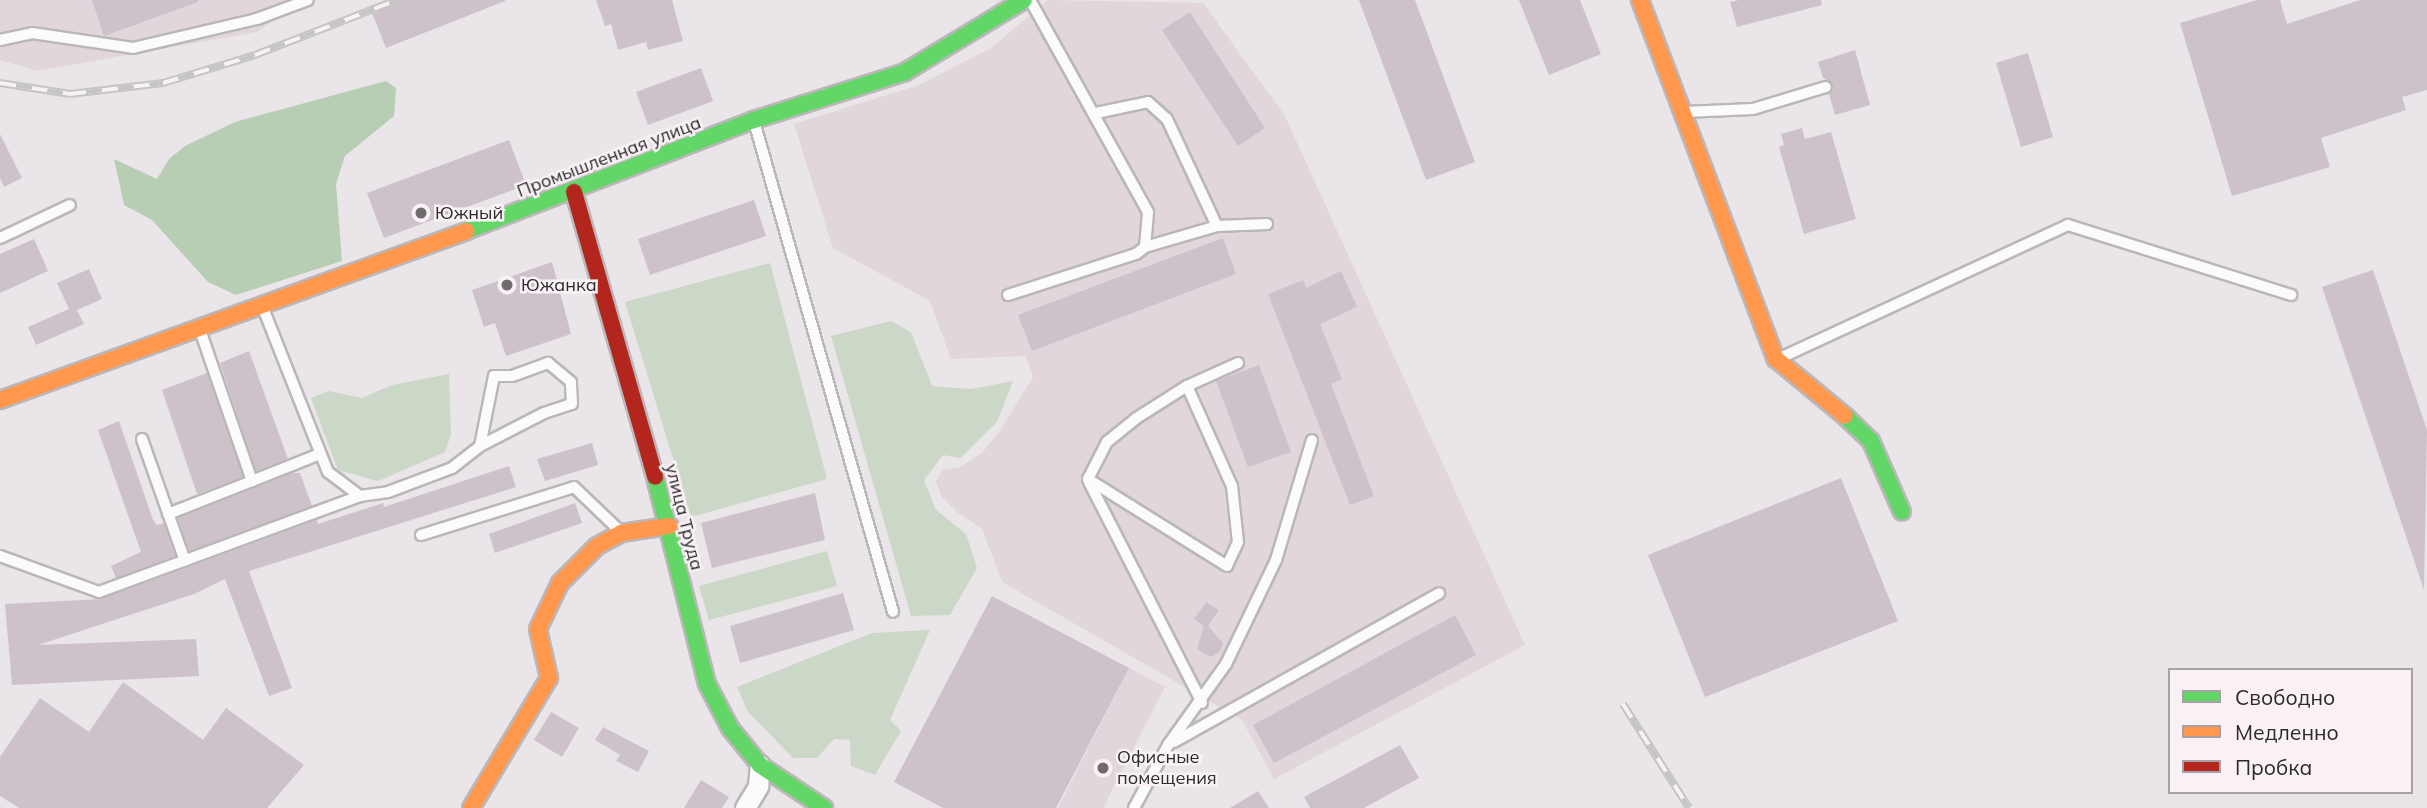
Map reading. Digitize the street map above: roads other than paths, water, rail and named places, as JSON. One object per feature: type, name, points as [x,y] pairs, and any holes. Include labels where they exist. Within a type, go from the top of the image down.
[{"type":"street","name":"Промышленная улица","points":[[0,400],[198,326],[574,192],[754,120],[905,72],[1024,0]]},
{"type":"street","points":[[1640,0],[1776,359],[1822,393],[1871,441],[1902,512]]},
{"type":"street","name":"улица Труда","points":[[574,192],[668,526],[706,684],[730,728],[760,765],[824,808]]},
{"type":"street","points":[[471,808],[549,678],[538,629],[560,583],[597,546],[621,533],[668,526]]},
{"type":"street","points":[[745,808],[758,786],[760,765]]},
{"type":"lane","points":[[0,40],[32,33],[133,48],[257,19],[307,0]]},
{"type":"lane","points":[[1030,0],[1096,113],[1148,212],[1145,247]]},
{"type":"lane","points":[[1684,111],[1753,108],[1826,87]]},
{"type":"lane","points":[[1096,113],[1148,102],[1167,119],[1217,226]]},
{"type":"lane","points":[[754,120],[892,612]]},
{"type":"lane","points":[[0,238],[70,205]]},
{"type":"lane","points":[[1008,295],[1136,254],[1145,247],[1217,226],[1267,224]]},
{"type":"lane","points":[[1776,359],[2068,225],[2291,295]]},
{"type":"lane","points":[[261,304],[328,472],[360,496]]},
{"type":"lane","points":[[198,326],[252,481]]},
{"type":"lane","points":[[0,556],[99,592],[360,496],[388,492],[452,468],[480,446],[544,413],[572,404],[571,382],[548,363],[512,376],[494,376],[480,446]]},
{"type":"lane","points":[[1088,480],[1107,442],[1187,386],[1238,363]]},
{"type":"lane","points":[[1088,480],[1227,566],[1238,542],[1233,486],[1187,386]]},
{"type":"lane","points":[[142,439],[185,561]]},
{"type":"lane","points":[[1134,808],[1168,745],[1202,703],[1276,560],[1312,440]]},
{"type":"lane","points":[[168,513],[320,454]]},
{"type":"lane","points":[[1088,480],[1202,703]]},
{"type":"lane","points":[[421,536],[574,487],[621,533]]},
{"type":"lane","points":[[1168,745],[1439,593]]},
{"type":"railway","points":[[0,83],[70,94],[163,83],[255,55],[397,0]]},
{"type":"railway","points":[[1623,704],[1689,808]]},
{"type":"place","name":"Южный","points":[[421,213]]},
{"type":"place","name":"Южанка","points":[[507,285]]},
{"type":"place","name":"Офисные помещения","points":[[1103,768]]}]
